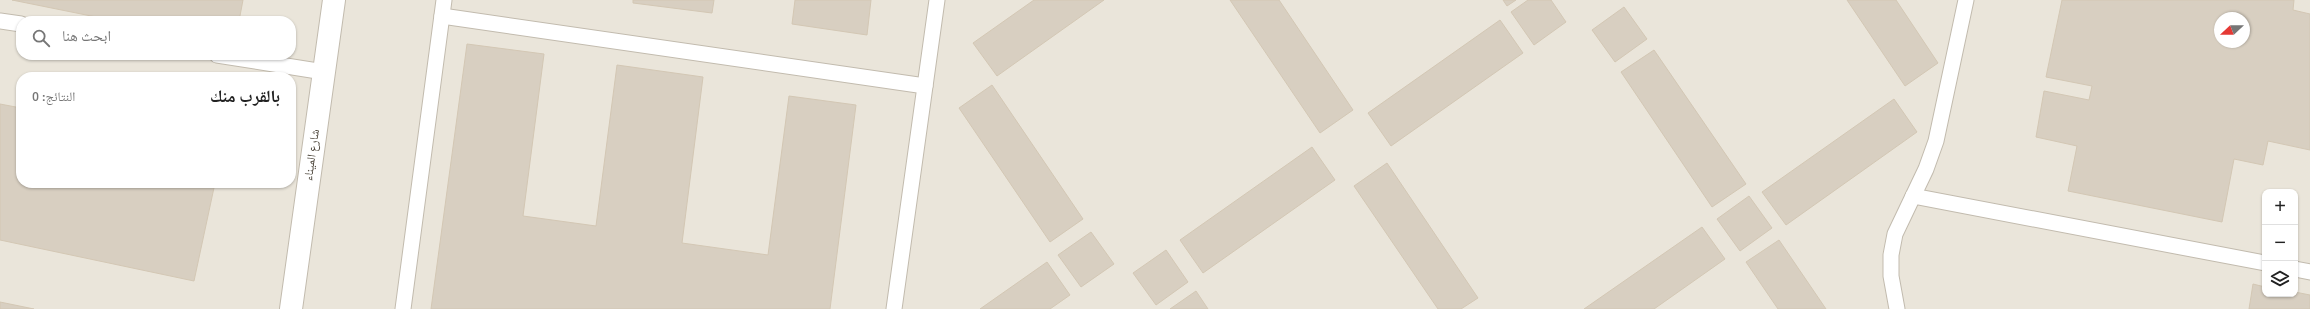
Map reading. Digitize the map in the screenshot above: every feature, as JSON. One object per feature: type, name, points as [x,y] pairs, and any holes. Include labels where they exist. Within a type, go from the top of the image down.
[{"type":"street","name":"شارع الميناء","points":[[291,309],[334,0]]},
{"type":"lane","points":[[403,309],[444,0]]},
{"type":"lane","points":[[894,309],[937,0]]},
{"type":"lane","points":[[1897,309],[1891,276],[1891,255],[1895,234],[1913,196],[1936,140],[1966,0]]},
{"type":"lane","points":[[442,16],[925,86]]},
{"type":"lane","points":[[0,21],[16,23]]},
{"type":"lane","points":[[248,60],[324,72]]},
{"type":"lane","points":[[1913,196],[2262,263]]},
{"type":"lane","points":[[2298,270],[2310,272]]},
{"type":"shaded area","points":[[0,0],[2310,0],[2310,309],[0,309]]},
{"type":"building","points":[[12,0],[243,0],[240,16],[91,16]]},
{"type":"building","points":[[633,0],[714,0],[712,13],[633,3]]},
{"type":"building","points":[[795,0],[871,0],[867,35],[792,24]]},
{"type":"building","points":[[1034,0],[1104,0],[997,76],[973,43]]},
{"type":"building","points":[[1230,0],[1279,0],[1353,110],[1320,133]]},
{"type":"building","points":[[1503,0],[1516,0],[1507,6]]},
{"type":"building","points":[[1528,0],[1551,0],[1566,22],[1534,45],[1511,12]]},
{"type":"building","points":[[1847,0],[1896,0],[1938,63],[1905,86]]},
{"type":"building","points":[[2062,0],[2294,0],[2293,10],[2310,14],[2310,150],[2268,141],[2263,165],[2234,159],[2222,222],[2068,191],[2077,146],[2036,137],[2044,91],[2089,100],[2092,86],[2046,77]]},
{"type":"building","points":[[1624,7],[1647,39],[1615,62],[1592,30]]},
{"type":"building","points":[[1500,20],[1523,53],[1391,146],[1368,113]]},
{"type":"building","points":[[467,44],[544,54],[523,216],[596,226],[617,65],[703,77],[682,243],[768,255],[789,96],[856,105],[830,309],[431,309]]},
{"type":"building","points":[[1654,50],[1746,184],[1712,207],[1621,72]]},
{"type":"building","points":[[992,85],[1083,219],[1050,242],[959,108]]},
{"type":"building","points":[[1894,99],[1917,132],[1786,225],[1762,192]]},
{"type":"building","points":[[0,104],[16,107],[16,188],[214,188],[194,281],[0,240]]},
{"type":"building","points":[[1312,147],[1335,180],[1203,273],[1180,240]]},
{"type":"building","points":[[1387,163],[1478,298],[1461,309],[1438,309],[1354,186]]},
{"type":"building","points":[[1749,196],[1772,228],[1740,251],[1717,219]]},
{"type":"building","points":[[1702,227],[1725,259],[1654,309],[1584,309]]},
{"type":"building","points":[[1091,232],[1114,264],[1081,287],[1058,255]]},
{"type":"building","points":[[1779,240],[1826,309],[1778,309],[1746,262]]},
{"type":"building","points":[[1166,250],[1188,282],[1156,305],[1133,273]]},
{"type":"building","points":[[1047,262],[1070,295],[1050,309],[980,309]]},
{"type":"building","points":[[2253,284],[2262,286],[2262,297],[2298,297],[2298,293],[2310,295],[2310,309],[2249,309]]},
{"type":"building","points":[[1196,291],[1208,309],[1170,309]]},
{"type":"building","points":[[0,302],[34,309],[0,309]]}]
